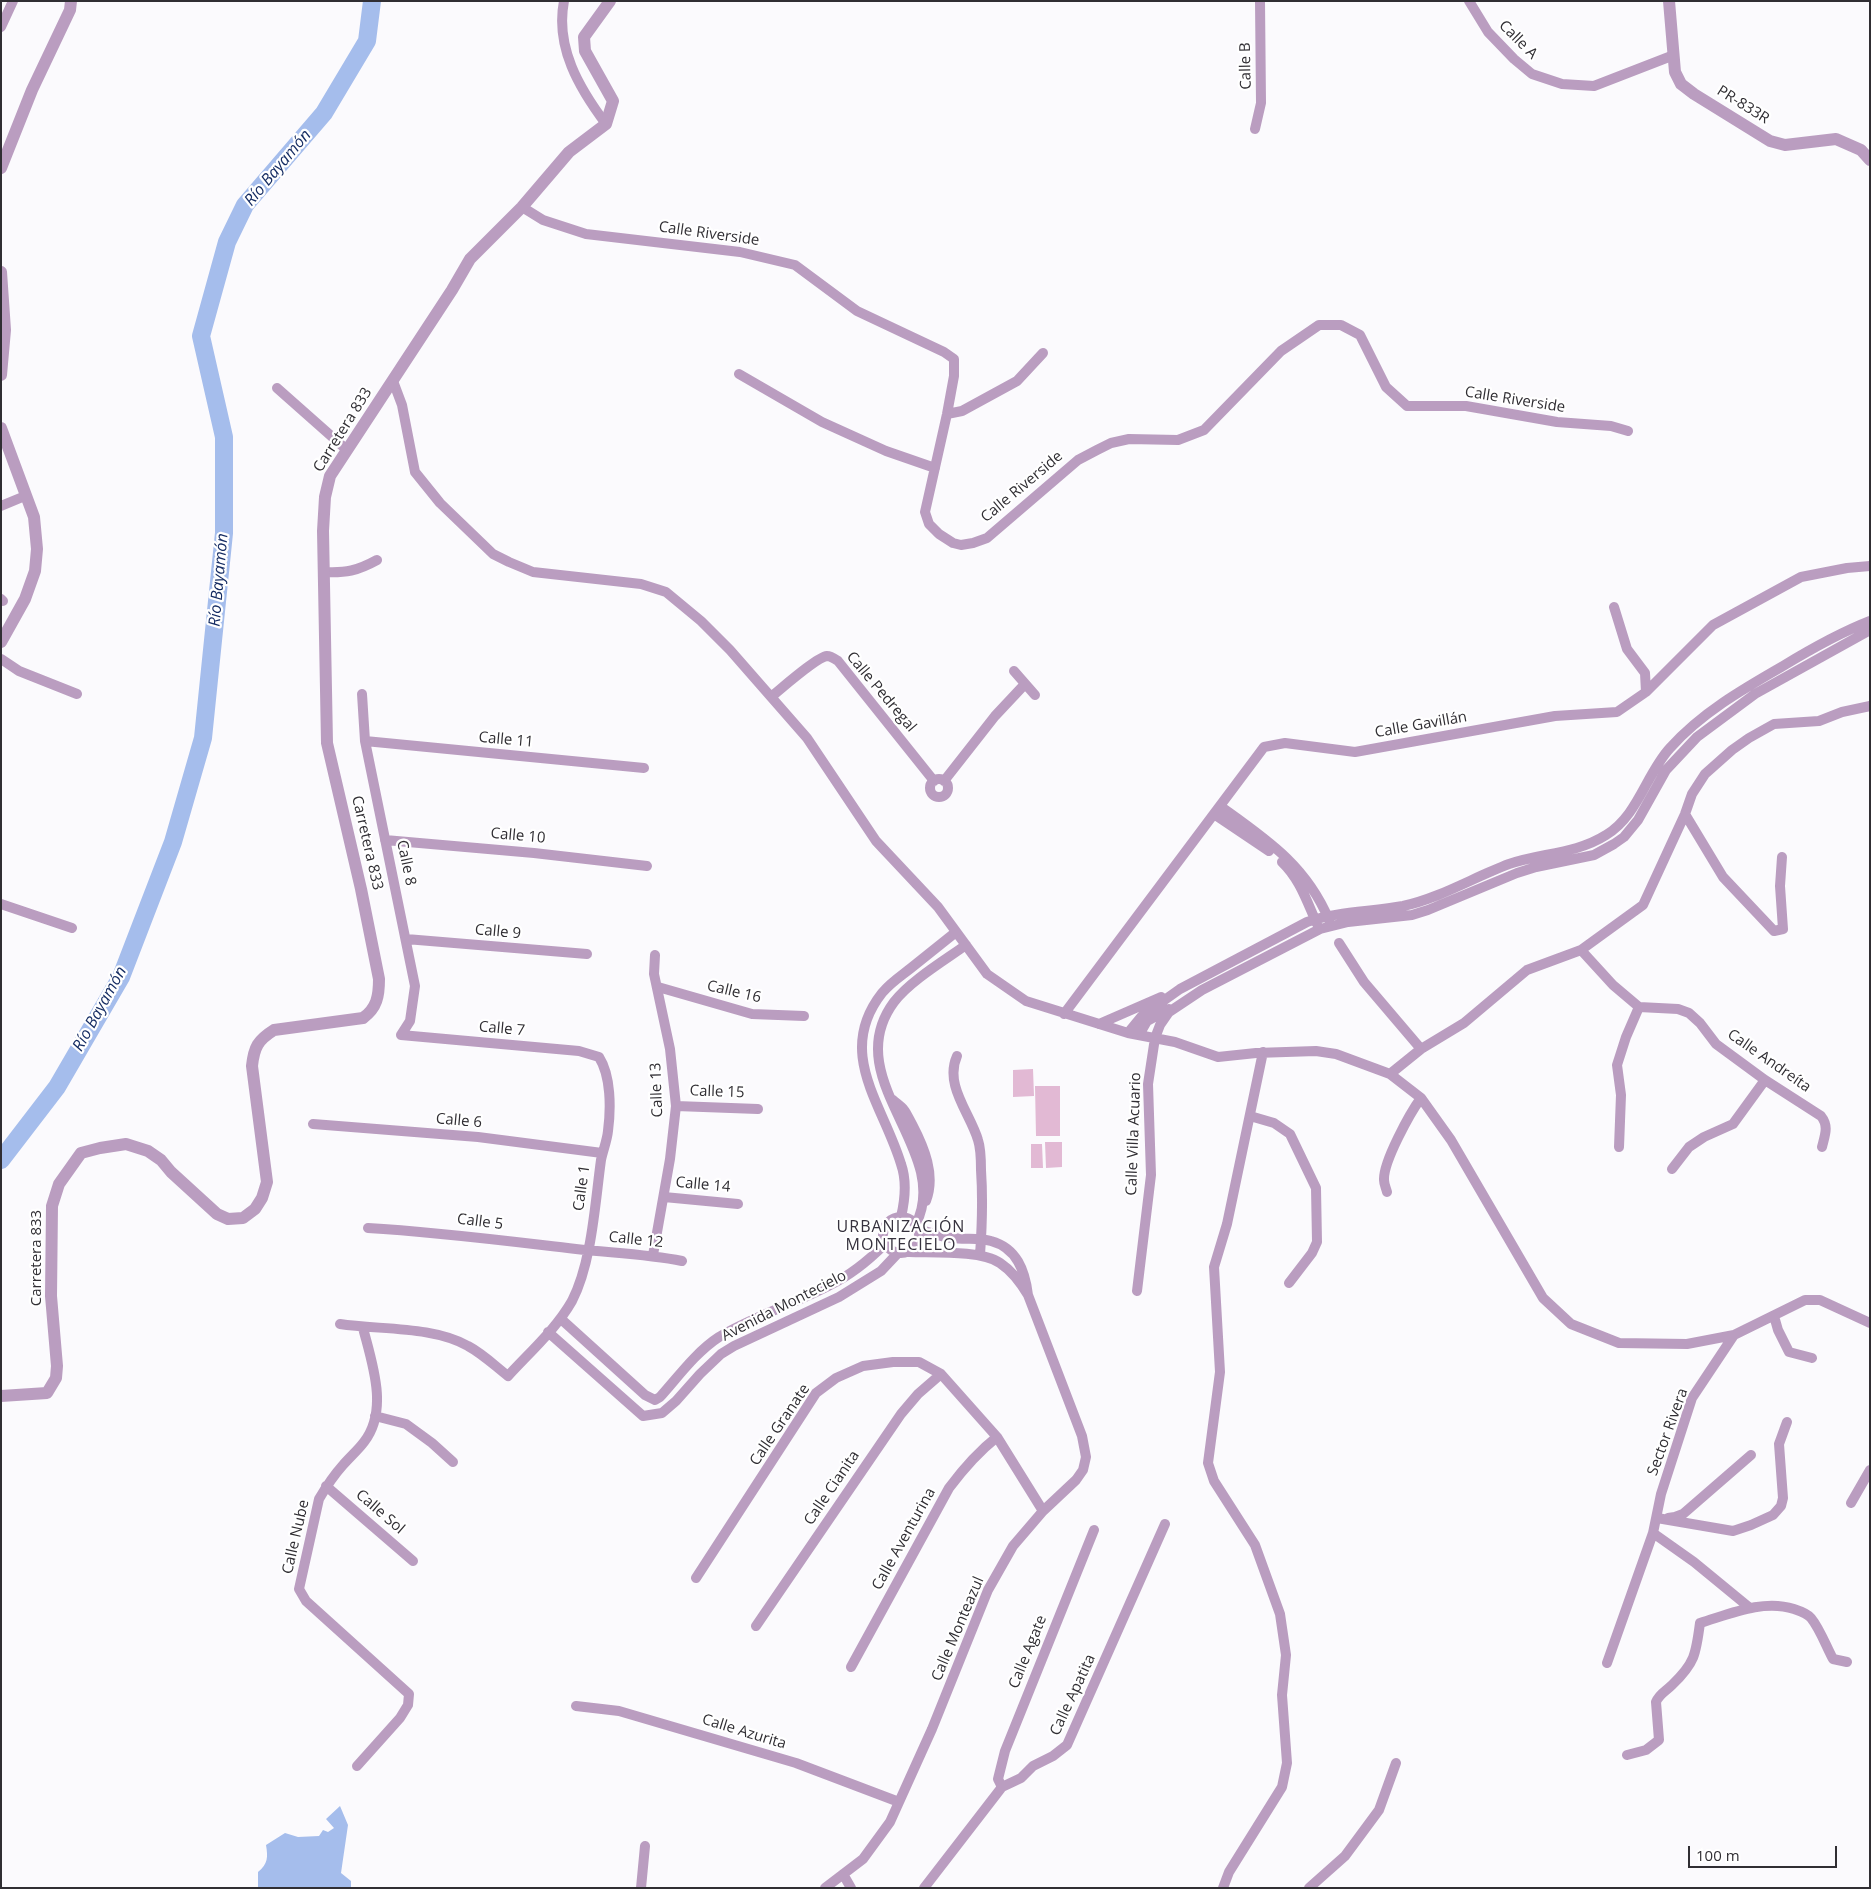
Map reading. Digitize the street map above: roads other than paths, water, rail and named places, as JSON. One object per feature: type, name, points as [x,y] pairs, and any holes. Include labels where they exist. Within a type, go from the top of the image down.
[{"type":"street","points":[[1,27],[13,1]]},
{"type":"street","points":[[1,168],[32,90],[67,17],[71,1]]},
{"type":"street","points":[[564,1],[560,19],[566,54],[586,97],[606,124]]},
{"type":"street","points":[[606,124],[613,101],[585,52],[584,37],[610,1]]},
{"type":"street","name":"Calle B","points":[[1255,129],[1261,103],[1260,1]]},
{"type":"street","name":"Calle A","points":[[1469,1],[1488,32],[1514,59],[1532,74],[1562,84],[1594,86],[1674,55]]},
{"type":"street","name":"PR-833R","points":[[1669,1],[1675,72],[1681,84],[1770,141],[1785,145],[1836,140],[1861,150],[1870,160]]},
{"type":"street","name":"Carretera 833","points":[[1,1396],[46,1393],[56,1378],[57,1366],[51,1296],[52,1206],[59,1184],[81,1153],[126,1144],[148,1151],[161,1160],[171,1172],[217,1214],[228,1219],[243,1218],[255,1209],[262,1198],[267,1182],[252,1066],[254,1052],[262,1037],[274,1030],[362,1018],[370,1013],[376,1004],[379,992],[379,979],[361,889],[327,743],[323,532],[325,497],[330,476],[470,259],[522,207],[569,152],[606,124]]},
{"type":"street","name":"Calle Riverside","points":[[522,207],[543,220],[586,234],[740,252],[795,265],[857,311],[944,352],[954,359],[954,376],[948,414],[925,512],[929,524],[938,534],[961,545],[973,544],[986,538],[1078,460],[1111,443],[1129,439],[1178,440],[1204,430],[1281,351],[1319,325],[1341,326],[1360,335],[1386,387],[1407,406],[1466,406],[1557,422],[1611,426],[1628,430]]},
{"type":"street","points":[[1,272],[5,330],[1,375]]},
{"type":"street","points":[[948,414],[962,411],[1017,381],[1043,353]]},
{"type":"street","points":[[739,374],[822,422],[886,451],[935,468]]},
{"type":"street","points":[[393,380],[402,405],[415,472],[440,503],[493,554],[509,562],[533,572],[640,584],[666,592],[701,621],[772,696],[807,738],[876,841],[938,907],[987,974],[1026,1002],[1128,1033],[1175,1042],[1218,1057],[1263,1052],[1316,1050],[1336,1054],[1390,1074],[1421,1098],[1451,1140],[1543,1298],[1571,1324],[1619,1343],[1688,1344],[1734,1335],[1805,1300],[1820,1300],[1870,1323]]},
{"type":"street","points":[[277,388],[347,450]]},
{"type":"street","points":[[1,428],[34,517],[37,549],[34,571],[25,599],[1,642]]},
{"type":"street","points":[[1,506],[25,496]]},
{"type":"street","points":[[324,572],[345,573],[377,560]]},
{"type":"street","name":"Calle Gavillán","points":[[1064,1014],[1264,747],[1285,743],[1355,752],[1555,716],[1616,712],[1646,692],[1713,625],[1801,577],[1847,568],[1870,566]]},
{"type":"street","points":[[1614,607],[1628,649],[1645,673],[1646,692]]},
{"type":"street","points":[[1140,1035],[1143,1026],[1154,1016],[1320,930],[1329,920],[1412,904],[1509,864],[1528,858],[1578,848],[1607,835],[1616,828],[1630,811],[1658,761],[1689,728],[1747,687],[1835,636],[1870,621]]},
{"type":"street","points":[[1128,1033],[1142,1016],[1180,990],[1315,919],[1329,920],[1420,912],[1517,873],[1536,867],[1586,857],[1614,844],[1638,820],[1666,770],[1697,738],[1755,694],[1870,630]]},
{"type":"street","name":"Calle Pedregal","points":[[772,696],[817,660],[826,656],[832,657],[838,661],[939,781],[994,716],[1025,684]]},
{"type":"street","points":[[1,659],[19,671],[77,694]]},
{"type":"street","points":[[1014,671],[1035,695]]},
{"type":"street","name":"Calle 8","points":[[362,694],[365,741],[415,986],[410,1021],[401,1035]]},
{"type":"street","points":[[1390,1074],[1421,1049],[1464,1023],[1527,970],[1582,950],[1643,905],[1685,814],[1692,794],[1705,774],[1732,750],[1774,724],[1820,721],[1842,712],[1870,706]]},
{"type":"street","name":"Calle 11","points":[[365,741],[644,768]]},
{"type":"street","points":[[1217,810],[1270,843],[1297,867],[1329,920]]},
{"type":"street","points":[[1217,810],[1289,869],[1307,898],[1320,930]]},
{"type":"street","points":[[1685,814],[1723,877],[1774,931],[1783,928],[1780,886],[1782,857]]},
{"type":"street","name":"Calle 10","points":[[385,840],[572,856],[648,866]]},
{"type":"street","points":[[1,904],[72,928]]},
{"type":"street","points":[[902,1217],[905,1200],[902,1166],[865,1076],[861,1047],[863,1034],[866,1019],[883,992],[893,981],[956,932]]},
{"type":"street","name":"Calle 9","points":[[406,939],[587,954]]},
{"type":"street","points":[[1339,943],[1364,982],[1421,1049]]},
{"type":"street","points":[[917,1227],[907,1218],[902,1217],[891,1220],[884,1228],[883,1239],[885,1244],[893,1251],[903,1252],[917,1245],[919,1240],[917,1227],[922,1212],[923,1192],[921,1171],[881,1071],[877,1048],[880,1032],[888,1011],[901,994],[966,945]]},
{"type":"street","points":[[1582,950],[1613,984],[1639,1007],[1617,1064],[1621,1095],[1619,1147]]},
{"type":"street","name":"Calle 13","points":[[653,1255],[664,1197],[676,1106],[670,1048],[654,974],[655,955]]},
{"type":"street","name":"Calle 16","points":[[658,987],[752,1014],[804,1016]]},
{"type":"street","points":[[1099,1024],[1180,990]]},
{"type":"street","name":"Calle Villa Acuario","points":[[1137,1291],[1151,1175],[1148,1084],[1155,1038],[1163,1019],[1187,1000]]},
{"type":"street","name":"Calle Andreíta","points":[[1639,1007],[1678,1009],[1689,1013],[1716,1044],[1765,1080],[1821,1116],[1826,1127],[1822,1147]]},
{"type":"street","name":"Calle 7","points":[[401,1035],[579,1051],[599,1057]]},
{"type":"street","points":[[1223,1888],[1229,1872],[1282,1787],[1287,1763],[1282,1695],[1286,1654],[1280,1614],[1255,1545],[1214,1481],[1208,1463],[1220,1372],[1214,1267],[1227,1224],[1263,1052]]},
{"type":"street","points":[[957,1056],[952,1071],[954,1083],[978,1139],[980,1151],[983,1202],[980,1255]]},
{"type":"street","name":"Calle 1","points":[[364,1328],[438,1334],[467,1345],[508,1376],[560,1319],[572,1300],[581,1277],[588,1250],[602,1153],[608,1132],[609,1105],[606,1068],[599,1057]]},
{"type":"street","points":[[1672,1169],[1689,1147],[1704,1137],[1733,1124],[1765,1080]]},
{"type":"street","points":[[1387,1192],[1384,1181],[1390,1157],[1408,1117],[1421,1098]]},
{"type":"street","name":"Calle 15","points":[[676,1106],[758,1109]]},
{"type":"street","points":[[1250,1116],[1274,1123],[1290,1134],[1316,1188],[1317,1242],[1312,1253],[1289,1283]]},
{"type":"street","name":"Calle 6","points":[[314,1124],[478,1137],[602,1153]]},
{"type":"street","name":"Calle 14","points":[[664,1197],[738,1204]]},
{"type":"street","name":"Calle Monteazul","points":[[825,1888],[863,1859],[890,1822],[932,1729],[988,1590],[1013,1546],[1043,1511],[1084,1470],[1086,1457],[1082,1436],[1028,1295],[1025,1276],[1017,1258],[1006,1248],[992,1241],[952,1238],[917,1227]]},
{"type":"street","name":"Calle 5","points":[[368,1228],[434,1232],[588,1250]]},
{"type":"street","name":"Avenida Montecielo","points":[[560,1319],[645,1395],[655,1400],[717,1338],[738,1326],[831,1285],[865,1262],[885,1244]]},
{"type":"street","name":"Calle 12","points":[[588,1250],[653,1255],[682,1262]]},
{"type":"street","name":"Calle Monteazul","points":[[903,1252],[980,1255],[999,1262],[1012,1273],[1028,1295]]},
{"type":"street","name":"Avenida Montecielo","points":[[548,1332],[643,1416],[662,1413],[721,1354],[734,1346],[839,1297],[881,1271],[903,1252]]},
{"type":"street","points":[[1774,1316],[1778,1330],[1789,1352],[1812,1358]]},
{"type":"street","points":[[340,1324],[364,1328]]},
{"type":"street","name":"Calle Nube","points":[[357,1766],[400,1718],[408,1705],[409,1694],[306,1601],[299,1589],[319,1499],[326,1486],[364,1443],[373,1429],[377,1382],[364,1328]]},
{"type":"street","name":"Sector Rivera","points":[[1607,1663],[1653,1533],[1662,1494],[1692,1398],[1734,1335]]},
{"type":"street","name":"Calle Granate","points":[[696,1578],[816,1394],[836,1378],[864,1366],[893,1362],[919,1362],[941,1374],[997,1437],[1043,1511]]},
{"type":"street","name":"Calle Cianita","points":[[756,1626],[901,1414],[918,1394],[941,1374]]},
{"type":"street","points":[[375,1416],[406,1424],[432,1443],[452,1462]]},
{"type":"street","points":[[1657,1518],[1733,1531],[1772,1515],[1781,1506],[1783,1498],[1779,1444],[1787,1422]]},
{"type":"street","name":"Calle Aventurina","points":[[851,1667],[949,1488],[980,1450],[997,1437]]},
{"type":"street","points":[[1657,1518],[1675,1517],[1683,1514],[1751,1455]]},
{"type":"street","points":[[1851,1503],[1870,1470]]},
{"type":"street","name":"Calle Sol","points":[[326,1486],[413,1562]]},
{"type":"street","name":"Calle Apatita","points":[[924,1888],[1002,1787],[1021,1778],[1033,1766],[1053,1756],[1067,1745],[1166,1524]]},
{"type":"street","name":"Calle Agate","points":[[1002,1787],[998,1779],[1005,1751],[1094,1530]]},
{"type":"street","points":[[1653,1533],[1694,1562],[1750,1608]]},
{"type":"street","points":[[1627,1755],[1646,1750],[1658,1740],[1656,1702],[1658,1696],[1671,1687],[1690,1666],[1696,1653],[1700,1623],[1750,1608],[1778,1605],[1801,1612],[1810,1617],[1833,1659],[1847,1662]]},
{"type":"street","name":"Calle Azurita","points":[[576,1706],[619,1711],[796,1763],[899,1802]]},
{"type":"street","points":[[1309,1888],[1345,1856],[1379,1810],[1396,1763]]},
{"type":"street","points":[[642,1888],[645,1846]]},
{"type":"street","points":[[843,1874],[850,1888]]},
{"type":"water","points":[[340,1806],[348,1825],[341,1873],[351,1881],[351,1888],[258,1888],[258,1872],[264,1866],[266,1860],[266,1845],[285,1833],[298,1837],[319,1836],[323,1830],[328,1832],[334,1828],[326,1819]]},
{"type":"waterway","name":"Río Bayamón","points":[[1,1160],[57,1087],[121,977],[173,842],[203,738],[224,533],[224,437],[201,336],[227,242],[245,205],[324,113],[367,41],[372,1]]},
{"type":"district","name":"URBANIZACIÓN MONTECIELO","points":[[901,1236]]}]
